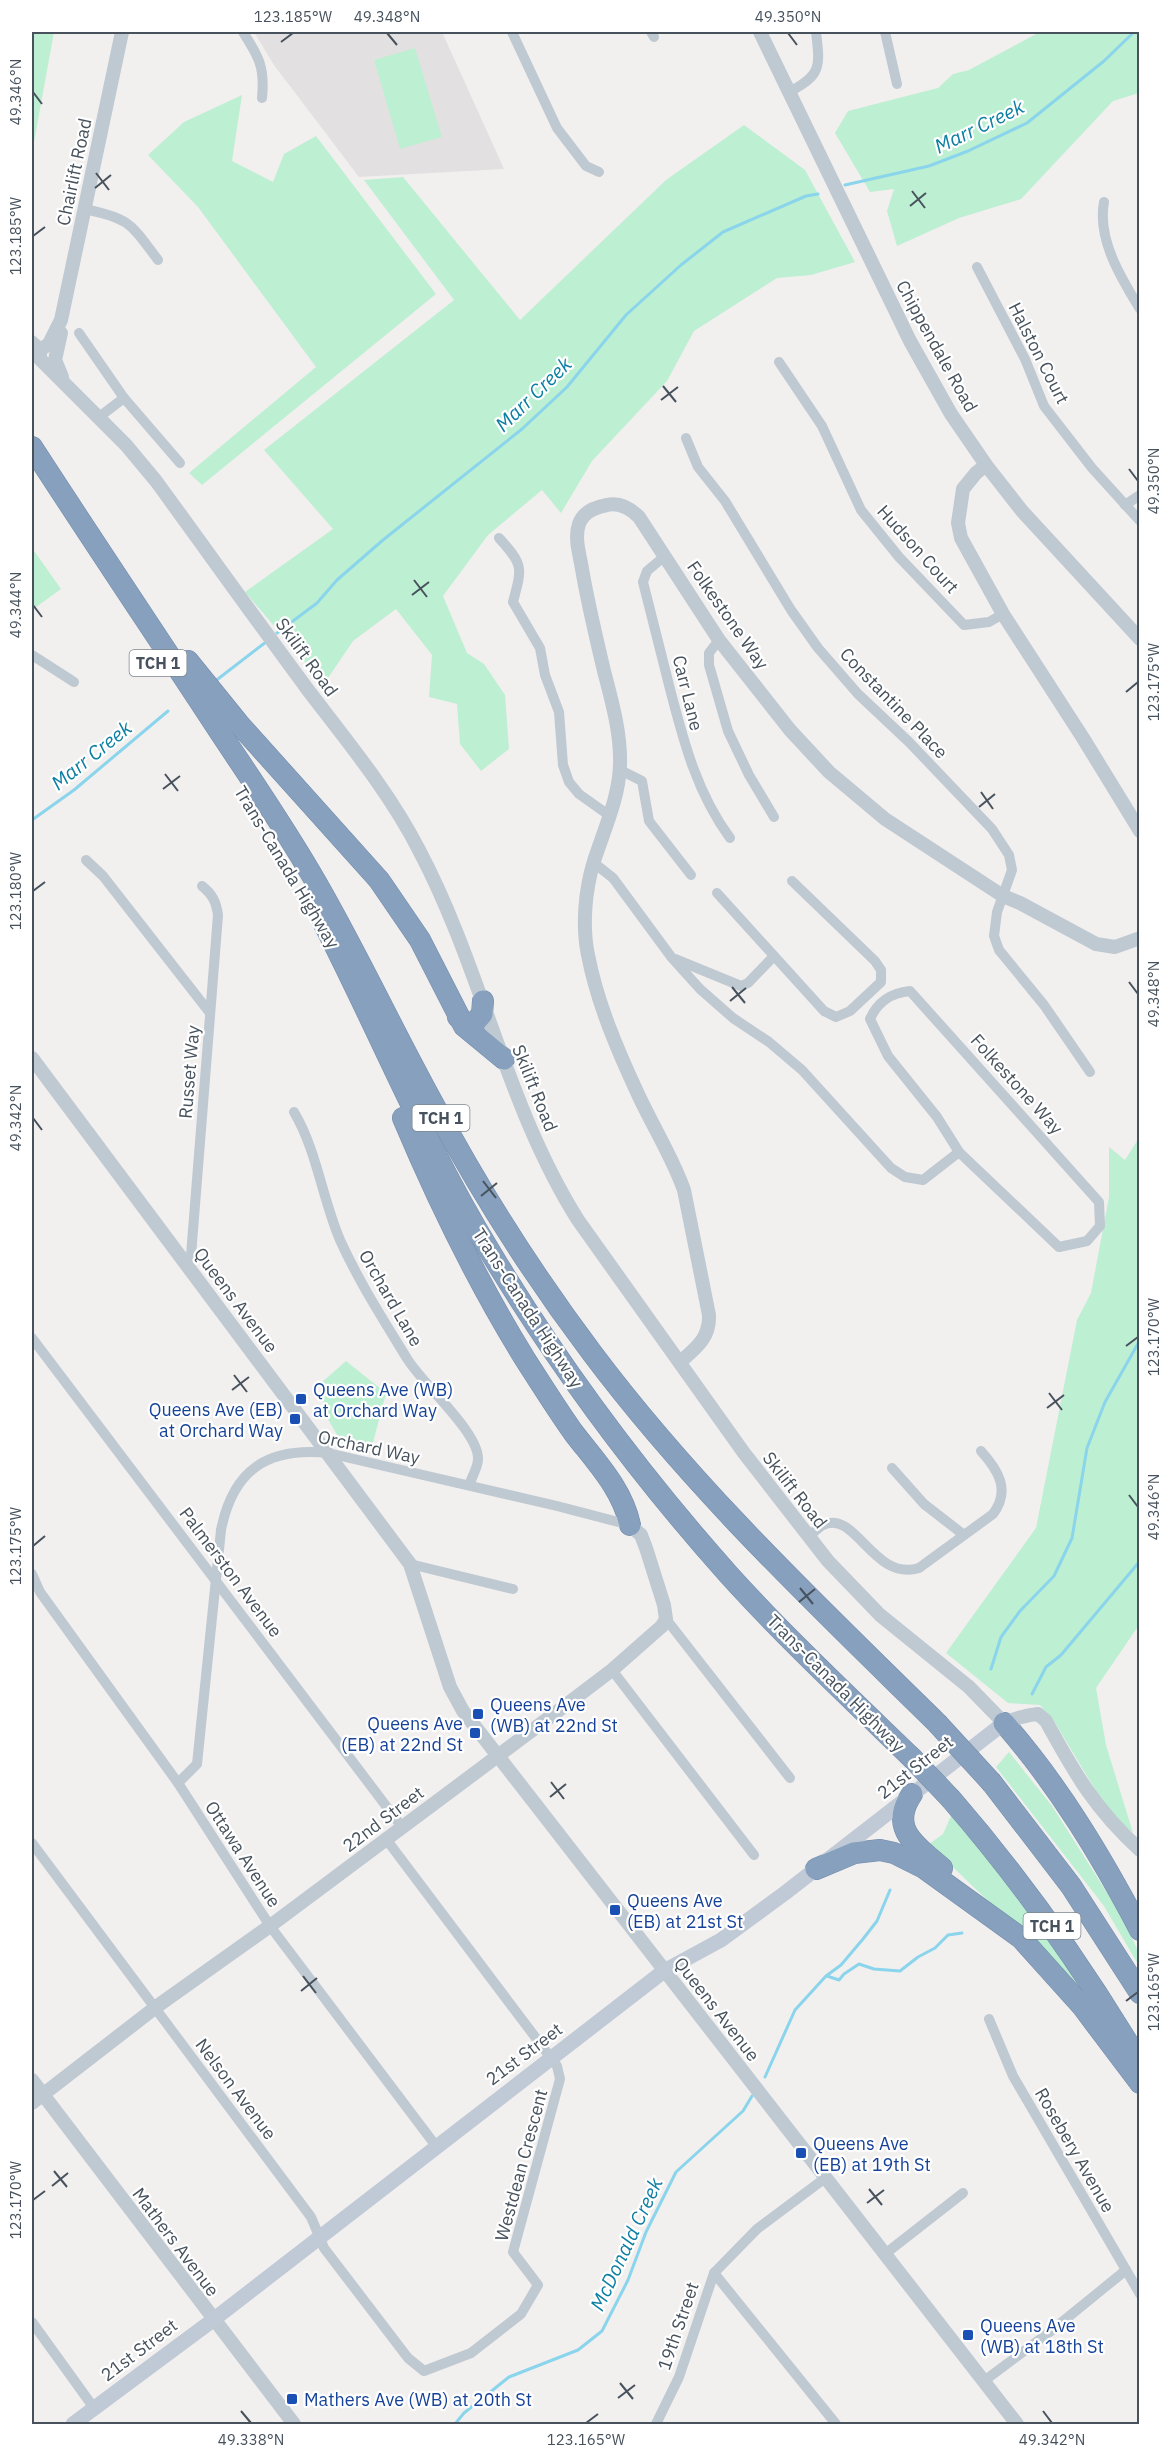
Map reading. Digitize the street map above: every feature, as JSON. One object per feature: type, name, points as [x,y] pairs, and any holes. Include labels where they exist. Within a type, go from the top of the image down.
[{"type":"highway","points":[[32,447],[219,700],[344,839],[395,900],[420,940],[458,1017],[473,1035],[504,1059]]},
{"type":"highway","name":"Trans-Canada Highway","points":[[32,447],[296,849],[333,911],[434,1106],[470,1170],[508,1232],[570,1323],[636,1409],[716,1501],[767,1555],[937,1723],[992,1783],[1071,1886],[1140,1993]]},
{"type":"highway","name":"Trans-Canada Highway","points":[[32,471],[278,846],[337,950],[408,1099],[460,1199],[506,1278],[566,1369],[632,1459],[730,1576],[912,1758],[951,1799],[1002,1860],[1080,1966],[1140,2063]]},
{"type":"highway","points":[[337,950],[410,1136],[468,1257],[500,1317],[545,1391],[618,1491],[627,1510],[630,1525]]},
{"type":"highway","points":[[458,1017],[465,1023],[475,1022],[482,1014],[483,1001]]},
{"type":"highway","points":[[1004,1724],[1046,1775],[1084,1830],[1140,1930]]},
{"type":"highway","points":[[912,1794],[902,1816],[907,1834],[926,1854],[1021,1938],[1082,2006],[1140,2083]]},
{"type":"highway","points":[[816,1869],[854,1853],[880,1850],[894,1853],[924,1868],[1021,1938]]},
{"type":"main road","name":"21st Street","points":[[73,2424],[213,2320],[664,1971],[721,1940],[1004,1724]]},
{"type":"street","name":"Chairlift Road","points":[[46,351],[61,337],[61,320],[122,32]]},
{"type":"street","points":[[243,32],[261,59],[264,79],[262,98]]},
{"type":"street","points":[[512,32],[557,128],[586,166],[599,172]]},
{"type":"street","name":"Chippendale Road","points":[[760,32],[910,341],[951,414],[986,465],[1044,537],[1140,639]]},
{"type":"street","points":[[789,92],[808,82],[818,69],[816,32]]},
{"type":"street","points":[[885,32],[897,84]]},
{"type":"street","points":[[1104,202],[1101,218],[1116,266],[1140,309]]},
{"type":"street","points":[[84,209],[114,215],[132,226],[158,260]]},
{"type":"street","name":"Halston Court","points":[[977,267],[1025,359],[1044,406],[1092,468],[1140,521]]},
{"type":"street","points":[[79,333],[124,398],[180,463]]},
{"type":"street","name":"Skilift Road","points":[[46,351],[72,391],[126,445],[156,481],[360,759],[418,847],[441,892],[523,1111],[559,1190],[578,1220],[744,1453],[808,1537],[865,1602],[969,1688],[1004,1724]]},
{"type":"street","name":"Hudson Court","points":[[779,362],[822,426],[861,510],[899,557],[964,625],[989,622],[1003,614]]},
{"type":"street","points":[[99,417],[124,398]]},
{"type":"street","name":"Constantine Place","points":[[686,438],[698,467],[725,501],[791,610],[818,648],[858,694],[909,742],[992,830],[1009,855],[1012,870],[997,912],[994,936],[999,950],[1044,1005],[1090,1072]]},
{"type":"street","points":[[986,465],[976,472],[963,489],[958,523],[961,538],[1003,614],[1140,831]]},
{"type":"street","points":[[1125,505],[1140,495]]},
{"type":"street","name":"Folkestone Way","points":[[680,1362],[705,1338],[710,1326],[710,1315],[684,1190],[678,1173],[637,1092],[596,988],[585,934],[585,913],[594,863],[610,816],[620,770],[620,752],[616,720],[588,609],[577,541],[578,525],[584,516],[601,506],[611,504],[631,509],[665,556],[719,640],[790,730],[830,772],[885,819],[1003,896],[1096,944],[1115,947],[1140,938]]},
{"type":"street","points":[[500,538],[516,556],[521,572],[513,602],[540,648],[545,675],[559,712],[562,765],[569,782],[579,794],[610,816]]},
{"type":"street","name":"Carr Lane","points":[[665,556],[647,571],[643,582],[683,741],[698,784],[714,816],[730,838]]},
{"type":"street","points":[[719,640],[709,653],[709,665],[728,731],[749,775],[774,817]]},
{"type":"street","points":[[32,655],[74,682]]},
{"type":"street","points":[[620,770],[642,781],[649,820],[691,875]]},
{"type":"street","points":[[86,860],[103,876],[210,1013]]},
{"type":"street","points":[[594,863],[613,878],[672,958],[700,989],[733,1018],[770,1042],[802,1070],[891,1168],[905,1177],[923,1180],[959,1152]]},
{"type":"street","points":[[717,893],[824,1011],[836,1017],[850,1011],[881,982],[881,970],[875,961],[792,881]]},
{"type":"street","name":"Russet Way","points":[[190,1268],[218,915],[217,904],[212,893],[202,886]]},
{"type":"street","points":[[672,958],[697,966],[741,986],[773,957]]},
{"type":"street","name":"Folkestone Way","points":[[910,991],[1099,1202],[1100,1226],[1087,1241],[1059,1247],[959,1152],[937,1117],[888,1056],[870,1019],[876,1006],[895,993],[910,991]]},
{"type":"street","name":"Queens Avenue","points":[[32,1058],[410,1564],[450,1687],[463,1711],[824,2179],[1017,2424]]},
{"type":"street","name":"Orchard Lane","points":[[294,1112],[306,1133],[324,1198],[340,1240],[374,1305],[414,1370],[473,1439],[478,1459],[470,1485]]},
{"type":"street","name":"Palmerston Avenue","points":[[32,1338],[402,1827]]},
{"type":"street","name":"Orchard Way","points":[[178,1783],[196,1764],[215,1579],[226,1506],[242,1479],[259,1464],[279,1456],[308,1451],[328,1453],[470,1485],[630,1525]]},
{"type":"street","points":[[808,1537],[824,1524],[841,1525],[851,1531],[889,1567],[906,1571],[925,1565],[993,1514],[1001,1498],[1002,1485],[999,1473],[981,1451]]},
{"type":"street","points":[[892,1468],[924,1504],[964,1535]]},
{"type":"street","points":[[630,1525],[641,1535],[646,1548],[664,1605],[666,1619],[790,1779]]},
{"type":"street","points":[[410,1564],[513,1589]]},
{"type":"street","name":"Ottawa Avenue","points":[[33,1578],[40,1592],[178,1783],[270,1926],[436,2146]]},
{"type":"street","name":"22nd Street","points":[[37,2098],[156,2007],[270,1926],[612,1670],[662,1626],[666,1619]]},
{"type":"street","points":[[612,1670],[754,1855]]},
{"type":"street","points":[[1004,1724],[1028,1715],[1038,1714],[1047,1721],[1084,1788],[1111,1824],[1140,1850]]},
{"type":"street","points":[[386,1839],[551,2059]]},
{"type":"street","name":"Nelson Avenue","points":[[32,1843],[311,2217],[324,2248],[408,2358]]},
{"type":"street","name":"Rosebery Avenue","points":[[989,2019],[1013,2076],[1140,2294]]},
{"type":"street","name":"Westdean Crescent","points":[[408,2358],[424,2371],[471,2353],[521,2314],[538,2285],[513,2252],[558,2090],[558,2073],[551,2059]]},
{"type":"street","name":"Mathers Avenue","points":[[32,2080],[37,2098],[294,2424]]},
{"type":"street","name":"19th Street","points":[[656,2424],[679,2377],[714,2273],[757,2229],[824,2179]]},
{"type":"street","points":[[885,2254],[963,2193]]},
{"type":"street","points":[[984,2381],[1051,2331],[1126,2270]]},
{"type":"street","points":[[714,2273],[836,2424]]},
{"type":"street","points":[[32,2322],[94,2408]]},
{"type":"shaded area","points":[[254,32],[442,32],[504,169],[359,177],[274,65]]},
{"type":"green space","points":[[32,32],[54,32],[32,153]]},
{"type":"green space","points":[[1040,32],[1139,32],[1139,93],[1113,101],[1021,199],[959,218],[897,246],[887,211],[894,189],[870,192],[835,133],[848,111],[938,88],[953,74],[969,70]]},
{"type":"green space","points":[[415,48],[442,137],[400,149],[374,60]]},
{"type":"green space","points":[[242,95],[232,161],[273,182],[284,154],[316,136],[436,294],[202,485],[189,473],[316,367],[198,207],[148,155],[184,122]]},
{"type":"green space","points":[[744,125],[805,170],[855,262],[811,275],[777,278],[694,331],[667,381],[592,461],[561,513],[542,490],[488,535],[443,596],[467,653],[484,664],[505,695],[509,749],[481,771],[460,744],[457,704],[429,697],[432,655],[396,609],[353,641],[324,684],[245,592],[333,529],[264,450],[454,300],[364,180],[403,177],[520,320],[666,180]]},
{"type":"green space","points":[[32,548],[61,589],[32,610]]},
{"type":"green space","points":[[1139,1138],[1139,1625],[1096,1688],[1106,1745],[1133,1833],[1108,1811],[1054,1721],[1040,1705],[1008,1703],[946,1653],[1036,1528],[1077,1320],[1091,1293],[1109,1197],[1109,1147],[1125,1160]]},
{"type":"green space","points":[[346,1361],[386,1393],[370,1454],[344,1447],[325,1414],[321,1383]]},
{"type":"green space","points":[[1009,1752],[1052,1806],[1123,1918],[1139,1953],[1139,1966],[1104,1906],[996,1767]]},
{"type":"green space","points":[[951,1816],[1019,1892],[1107,2019],[929,1844],[943,1834]]},
{"type":"waterway","name":"Marr Creek","points":[[845,185],[929,166],[968,151],[1027,123],[1104,61],[1134,32]]},
{"type":"waterway","name":"Marr Creek","points":[[277,633],[317,603],[337,580],[383,540],[522,429],[567,387],[626,315],[681,265],[723,232],[806,196],[818,194]]},
{"type":"waterway","name":"Marr Creek","points":[[214,682],[266,642]]},
{"type":"waterway","name":"Marr Creek","points":[[32,820],[74,790],[168,711]]},
{"type":"waterway","points":[[991,1669],[1001,1637],[1020,1611],[1054,1576],[1072,1538],[1087,1448],[1105,1402],[1140,1340]]},
{"type":"waterway","name":"McDonald Creek","points":[[1032,1694],[1046,1667],[1061,1655],[1140,1561]]},
{"type":"waterway","name":"McDonald Creek","points":[[765,2077],[795,2010],[826,1976],[841,1965],[863,1939],[877,1921],[890,1890]]},
{"type":"waterway","points":[[827,1976],[839,1980],[859,1964],[874,1969],[900,1971],[918,1957],[935,1948],[948,1935],[962,1933]]},
{"type":"waterway","name":"McDonald Creek","points":[[455,2424],[464,2413],[509,2377],[578,2350],[602,2331],[628,2280],[646,2232],[676,2172],[743,2111],[752,2096]]},
{"type":"place","name":"Queens Ave (WB) at Orchard Way","points":[[301,1399]]},
{"type":"place","name":"Queens Ave (EB) at Orchard Way","points":[[295,1419]]},
{"type":"place","name":"Queens Ave (WB) at 22nd St","points":[[478,1714]]},
{"type":"place","name":"Queens Ave (EB) at 22nd St","points":[[475,1733]]},
{"type":"place","name":"Queens Ave (EB) at 21st St","points":[[615,1910]]},
{"type":"place","name":"Queens Ave (EB) at 19th St","points":[[801,2153]]},
{"type":"place","name":"Queens Ave (WB) at 18th St","points":[[968,2335]]},
{"type":"place","name":"Mathers Ave (WB) at 20th St","points":[[292,2399]]}]
